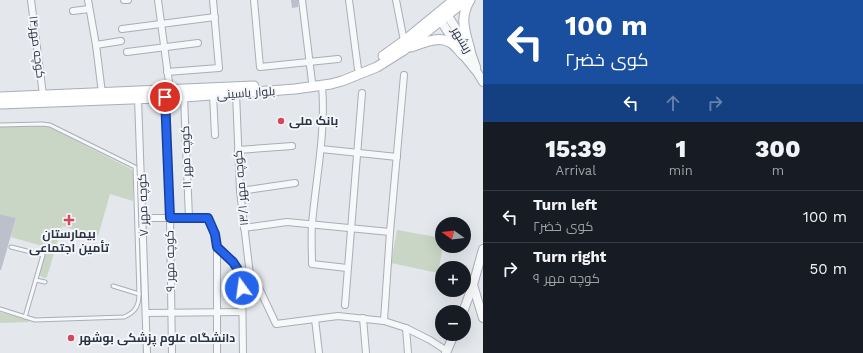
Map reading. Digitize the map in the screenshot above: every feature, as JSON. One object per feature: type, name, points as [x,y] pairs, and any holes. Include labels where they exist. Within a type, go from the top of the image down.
[{"type":"main road","name":"بلوار یاسینی","points":[[442,15],[454,0]]},
{"type":"main road","name":"بلوار یاسینی","points":[[0,97],[43,95],[68,98],[138,98],[167,93],[184,97],[322,86],[342,81],[377,67],[442,15],[466,0]]},
{"type":"main road","points":[[466,52],[463,22],[464,14],[470,0]]},
{"type":"main road","points":[[404,46],[444,40],[466,52]]},
{"type":"main road","name":"بلوار یاسینی","points":[[0,104],[68,98],[102,93],[167,93],[312,82],[333,78],[358,69],[404,46]]},
{"type":"street","name":"کوچه مهر۱۴","points":[[31,0],[43,95]]},
{"type":"street","points":[[88,0],[96,45],[102,93]]},
{"type":"street","name":"کوچه مهر ۹","points":[[158,0],[167,72],[172,353]]},
{"type":"street","points":[[167,72],[219,68],[214,0]]},
{"type":"street","points":[[254,0],[260,67],[338,59]]},
{"type":"street","points":[[302,0],[312,82]]},
{"type":"street","points":[[348,0],[358,69]]},
{"type":"street","points":[[396,0],[404,46]]},
{"type":"street","points":[[73,11],[89,9]]},
{"type":"street","name":"ریشهر","points":[[442,15],[483,82]]},
{"type":"street","points":[[122,29],[215,17]]},
{"type":"street","points":[[96,45],[121,41]]},
{"type":"street","points":[[127,52],[198,43]]},
{"type":"street","points":[[384,321],[390,232],[404,75]]},
{"type":"street","points":[[322,86],[324,105],[321,149],[312,226],[312,264],[347,268]]},
{"type":"street","name":"کوچه مهر ۱۳/۱","points":[[236,93],[240,191],[251,283]]},
{"type":"street","points":[[345,305],[362,93]]},
{"type":"street","points":[[213,95],[215,134]]},
{"type":"street","name":"کوچه مهر ۱۱","points":[[184,97],[189,218]]},
{"type":"street","name":"کوچه مهر ۷","points":[[138,98],[147,353]]},
{"type":"street","points":[[238,150],[292,146]]},
{"type":"street","points":[[321,149],[397,157]]},
{"type":"street","points":[[240,191],[295,183]]},
{"type":"street","points":[[143,218],[208,218],[215,234],[217,247],[218,353]]},
{"type":"street","points":[[244,228],[287,222],[312,226],[390,232]]},
{"type":"street","points":[[217,247],[233,262],[242,276],[259,288],[276,324],[338,316],[363,318],[384,321],[406,328],[430,340],[447,352],[451,341]]},
{"type":"street","points":[[466,305],[474,285],[483,249]]},
{"type":"street","points":[[242,276],[243,353]]},
{"type":"street","points":[[474,285],[483,318]]},
{"type":"street","points":[[146,313],[242,312]]},
{"type":"street","points":[[363,318],[366,353]]},
{"type":"street","points":[[315,319],[319,353]]},
{"type":"street","points":[[406,328],[408,353]]},
{"type":"lane","points":[[0,125],[50,125],[134,167],[140,294],[134,311],[124,317],[36,320],[0,309]]},
{"type":"lane","points":[[11,246],[43,255],[25,317]]},
{"type":"lane","points":[[36,280],[46,282]]},
{"type":"lane","points":[[113,286],[140,294]]},
{"type":"green space","points":[[47,126],[131,169],[133,171],[133,201],[110,194],[98,236],[62,226],[47,277],[44,278],[39,275],[46,247],[11,237],[16,218],[0,214],[0,127]]},
{"type":"green space","points":[[397,230],[435,237],[435,253],[442,253],[440,261],[435,261],[435,272],[391,263]]},
{"type":"green space","points":[[0,312],[29,320],[29,322],[0,323]]},
{"type":"building","points":[[291,0],[298,0],[298,7],[292,8]]},
{"type":"building","points":[[0,214],[16,218],[1,270],[0,270]]},
{"type":"place","name":"بانک ملی","points":[[281,121]]},
{"type":"place","name":"بیمارستان تأمین اجتماعی","points":[[69,220]]},
{"type":"place","name":"دانشگاه علوم پزشکی بوشهر","points":[[71,338]]},
{"type":"route","points":[[165,97],[170,218],[208,218],[215,234],[217,247],[233,262],[242,276],[242,288]]}]
